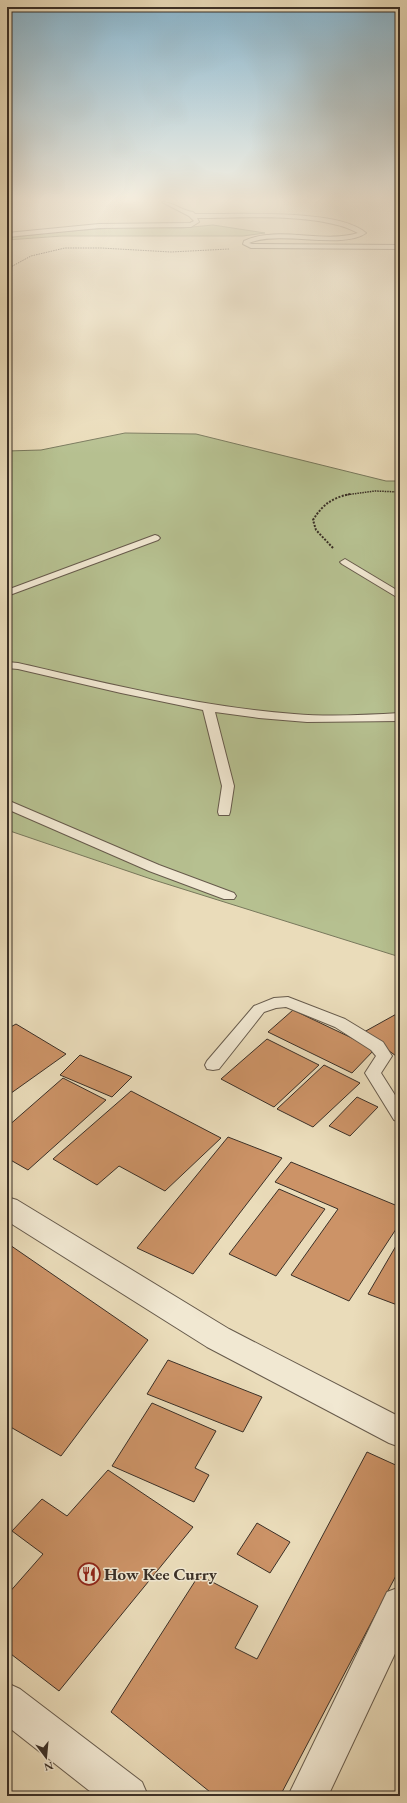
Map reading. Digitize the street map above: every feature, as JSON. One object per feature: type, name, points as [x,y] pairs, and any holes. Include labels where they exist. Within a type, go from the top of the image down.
[{"type":"street","points":[[7,1207],[218,1338],[400,1433]]},
{"type":"street","points":[[308,1796],[400,1604]]},
{"type":"street","points":[[7,1702],[111,1792]]},
{"type":"lane","points":[[7,593],[155,538]]},
{"type":"lane","points":[[345,562],[400,596]]},
{"type":"lane","points":[[7,662],[12,666],[156,699],[208,708],[294,718],[336,720],[400,716]]},
{"type":"lane","points":[[208,708],[228,786],[224,812]]},
{"type":"lane","points":[[7,804],[154,868],[229,896]]},
{"type":"lane","points":[[213,1065],[259,1010],[274,1003],[288,1002],[340,1023],[377,1046],[384,1056],[372,1073],[400,1116]]},
{"type":"path","points":[[345,562],[316,530],[313,520],[319,509],[331,500],[355,494],[387,491],[400,492]]},
{"type":"green space","points":[[125,433],[196,434],[386,481],[400,481],[400,957],[154,880],[7,830],[7,451],[41,450]]},
{"type":"building","points":[[293,1010],[375,1049],[352,1073],[268,1032]]},
{"type":"building","points":[[400,1012],[400,1059],[364,1032]]},
{"type":"building","points":[[16,1024],[66,1054],[7,1096],[7,1029]]},
{"type":"building","points":[[267,1039],[319,1065],[274,1107],[221,1079]]},
{"type":"building","points":[[80,1055],[132,1077],[112,1097],[60,1075]]},
{"type":"building","points":[[324,1065],[360,1083],[313,1127],[277,1109]]},
{"type":"building","points":[[63,1078],[106,1100],[28,1170],[7,1158],[7,1127]]},
{"type":"building","points":[[131,1091],[221,1138],[165,1191],[119,1166],[97,1185],[53,1159]]},
{"type":"building","points":[[357,1097],[378,1107],[350,1136],[329,1126]]},
{"type":"building","points":[[228,1137],[282,1158],[193,1274],[137,1248]]},
{"type":"building","points":[[291,1162],[400,1207],[400,1223],[349,1301],[291,1275],[338,1209],[275,1182]]},
{"type":"building","points":[[279,1189],[325,1209],[276,1276],[229,1254]]},
{"type":"building","points":[[400,1239],[400,1306],[368,1294]]},
{"type":"building","points":[[7,1243],[148,1340],[61,1456],[7,1425]]},
{"type":"building","points":[[168,1360],[262,1397],[243,1432],[147,1394]]},
{"type":"building","points":[[152,1403],[216,1431],[195,1468],[209,1475],[194,1502],[112,1466]]},
{"type":"building","points":[[367,1452],[400,1467],[400,1568],[280,1796],[215,1796],[111,1712],[199,1575],[258,1606],[235,1648],[257,1659]]},
{"type":"building","name":"How Kee Curry","points":[[108,1470],[193,1527],[59,1691],[7,1651],[7,1595],[43,1554],[12,1531],[42,1499],[67,1516]]},
{"type":"building","points":[[257,1523],[290,1542],[270,1573],[237,1554]]},
{"type":"place","name":"How Kee Curry","points":[[89,1574]]}]
